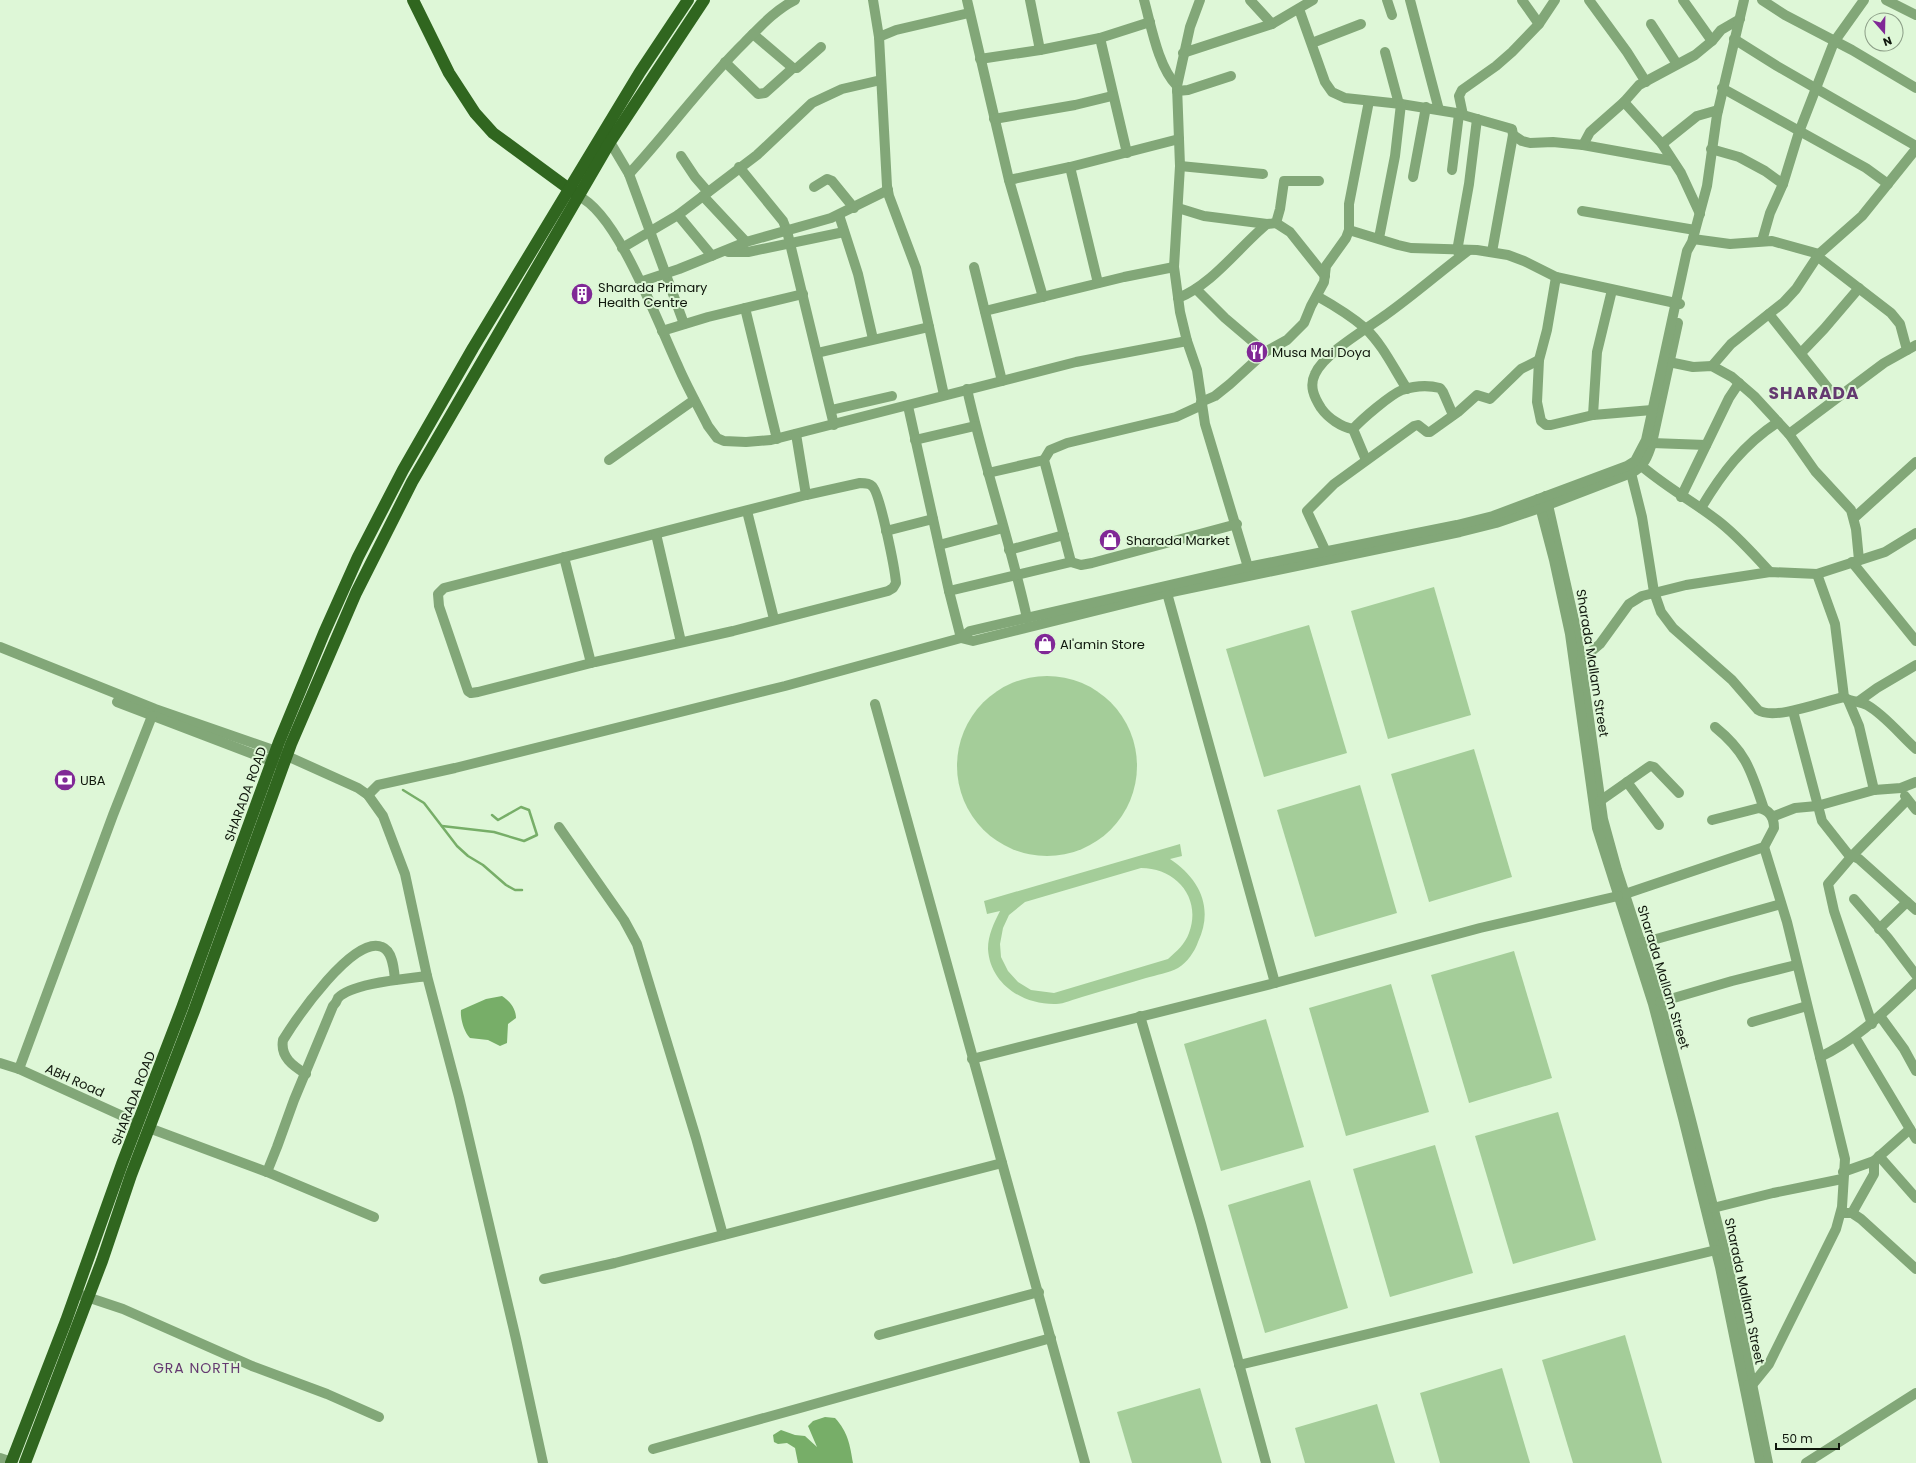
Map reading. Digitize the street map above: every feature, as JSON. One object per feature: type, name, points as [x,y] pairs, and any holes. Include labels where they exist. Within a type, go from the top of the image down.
[{"type":"main road","points":[[414,0],[449,73],[474,113],[493,133],[573,193]]},
{"type":"main road","points":[[279,752],[292,742],[356,593],[402,501],[648,59],[688,0]]},
{"type":"main road","points":[[25,1463],[88,1298],[138,1141],[194,1011],[241,883],[279,752],[324,633],[358,557],[387,499],[472,348],[573,193],[610,142],[704,0]]},
{"type":"main road","name":"SHARADA ROAD","points":[[144,1126],[182,1008],[229,878],[279,752]]},
{"type":"main road","points":[[229,878],[241,883]]},
{"type":"main road","name":"SHARADA ROAD","points":[[8,1461],[138,1141]]},
{"type":"street","points":[[629,174],[725,62],[782,7],[795,0]]},
{"type":"street","points":[[873,0],[880,37],[881,80],[888,190],[916,268],[944,395]]},
{"type":"street","points":[[967,0],[1009,180],[1043,297]]},
{"type":"street","points":[[1030,0],[1040,50]]},
{"type":"street","points":[[1144,0],[1167,72],[1177,89]]},
{"type":"street","points":[[1200,0],[1190,27],[1183,53],[1177,89],[1180,166],[1174,268],[1178,298],[1187,341],[1197,370],[1201,404],[1212,447],[1248,567]]},
{"type":"street","points":[[1250,0],[1272,24]]},
{"type":"street","points":[[1183,53],[1272,24],[1313,0]]},
{"type":"street","points":[[1387,0],[1392,15]]},
{"type":"street","points":[[1410,0],[1439,110]]},
{"type":"street","points":[[1522,0],[1539,24]]},
{"type":"street","points":[[1452,170],[1461,114],[1459,96],[1462,90],[1496,66],[1539,24],[1555,0]]},
{"type":"street","points":[[1589,0],[1628,52],[1646,82]]},
{"type":"street","points":[[1683,0],[1712,41]]},
{"type":"street","points":[[1735,0],[1741,15]]},
{"type":"street","points":[[0,646],[132,701],[279,752],[330,774],[373,790],[455,768],[770,690],[961,638],[970,631],[1248,567],[1457,525],[1543,502],[1631,473],[1649,453],[1652,443],[1669,362],[1687,251],[1694,237],[1707,186],[1711,149],[1722,88],[1744,0]]},
{"type":"street","points":[[1762,0],[1785,15],[1834,42],[1852,50],[1916,88]]},
{"type":"street","points":[[1762,241],[1776,199],[1783,184],[1799,132],[1834,42],[1864,0]]},
{"type":"street","points":[[1886,0],[1916,15]]},
{"type":"street","points":[[1300,9],[1320,70],[1325,82],[1332,92],[1345,98],[1439,110],[1461,114],[1510,127],[1513,135],[1492,252]]},
{"type":"street","points":[[880,37],[896,30],[969,13]]},
{"type":"street","points":[[1583,145],[1590,132],[1624,102],[1639,85],[1695,55],[1712,41],[1720,30],[1741,15]]},
{"type":"street","points":[[980,59],[1040,50],[1100,38],[1150,22]]},
{"type":"street","points":[[1312,43],[1361,24]]},
{"type":"street","points":[[1651,24],[1677,64]]},
{"type":"street","points":[[753,34],[793,68]]},
{"type":"street","points":[[1100,38],[1112,96],[1127,153]]},
{"type":"street","points":[[1734,39],[1916,146]]},
{"type":"street","points":[[725,62],[758,94],[765,93],[793,68],[797,68],[821,46]]},
{"type":"street","points":[[1379,238],[1395,156],[1400,104],[1385,52]]},
{"type":"street","points":[[1177,89],[1188,90],[1231,76]]},
{"type":"street","points":[[622,248],[650,230],[678,215],[706,194],[774,140],[785,127],[812,103],[842,89],[881,80]]},
{"type":"street","points":[[1722,88],[1866,168],[1888,184]]},
{"type":"street","points":[[994,119],[1075,105],[1112,96]]},
{"type":"street","points":[[1071,562],[1044,460],[1047,453],[1050,450],[1067,443],[1176,417],[1215,396],[1265,352],[1287,340],[1300,328],[1324,282],[1326,266],[1350,230],[1349,204],[1369,101]]},
{"type":"street","points":[[1624,102],[1662,144],[1681,173],[1700,214]]},
{"type":"street","points":[[1413,177],[1426,108]]},
{"type":"street","points":[[1662,144],[1697,116],[1718,110]]},
{"type":"street","points":[[1457,251],[1469,184],[1477,119]]},
{"type":"street","points":[[1513,135],[1522,141],[1530,143],[1553,142],[1583,145],[1672,161]]},
{"type":"street","points":[[1009,180],[1127,153],[1179,138]]},
{"type":"street","points":[[610,142],[629,174],[684,324]]},
{"type":"street","points":[[1711,149],[1745,160],[1765,171],[1783,184]]},
{"type":"street","points":[[1712,366],[1732,344],[1769,314],[1796,289],[1818,255],[1862,216],[1916,149]]},
{"type":"street","points":[[681,156],[706,194],[746,242]]},
{"type":"street","points":[[1180,166],[1263,174]]},
{"type":"street","points":[[1070,167],[1098,283]]},
{"type":"street","points":[[739,168],[783,221],[787,231],[834,425]]},
{"type":"street","points":[[814,186],[827,179],[832,181],[854,208]]},
{"type":"street","points":[[1178,298],[1196,289],[1271,224],[1280,209],[1284,181],[1319,181]]},
{"type":"street","points":[[640,282],[723,252],[746,242],[818,222],[854,208],[888,190]]},
{"type":"street","points":[[573,193],[590,203],[607,221],[640,282],[694,400],[708,426],[717,438],[724,441],[746,442],[796,434],[1076,362],[1187,341]]},
{"type":"street","points":[[1178,208],[1204,216],[1271,224],[1290,232],[1325,276]]},
{"type":"street","points":[[1582,211],[1730,244],[1762,241],[1788,244],[1818,255],[1896,318],[1911,348],[1884,363],[1789,434]]},
{"type":"street","points":[[839,214],[858,274],[873,340]]},
{"type":"street","points":[[678,215],[712,256]]},
{"type":"street","points":[[1350,230],[1411,248],[1492,252],[1524,260],[1556,277],[1678,304]]},
{"type":"street","points":[[723,252],[748,252],[844,232]]},
{"type":"street","points":[[1366,460],[1353,429],[1338,423],[1323,411],[1313,394],[1313,380],[1319,367],[1327,359],[1469,250]]},
{"type":"street","points":[[974,267],[1002,381]]},
{"type":"street","points":[[985,311],[1098,283],[1174,268]]},
{"type":"street","points":[[1556,277],[1547,330],[1539,360],[1537,402],[1541,421],[1546,425],[1551,425],[1593,415],[1652,410]]},
{"type":"street","points":[[1801,353],[1860,288]]},
{"type":"street","points":[[1196,289],[1225,318],[1265,352]]},
{"type":"street","points":[[1593,415],[1597,352],[1612,290]]},
{"type":"street","points":[[662,331],[744,308],[803,294]]},
{"type":"street","points":[[1317,296],[1337,308],[1366,329],[1388,357],[1407,389]]},
{"type":"street","points":[[1638,464],[1646,440],[1678,304]]},
{"type":"street","points":[[744,308],[777,438]]},
{"type":"street","points":[[1769,314],[1836,398]]},
{"type":"street","points":[[817,353],[929,327]]},
{"type":"street","points":[[1326,552],[1309,517],[1308,510],[1334,484],[1414,426],[1418,425],[1426,432],[1430,432],[1478,395],[1490,399],[1521,369],[1539,360]]},
{"type":"street","points":[[1669,362],[1693,367],[1712,366],[1724,372],[1754,396],[1789,434],[1805,458],[1840,497],[1854,518],[1858,541],[1856,561],[1916,641]]},
{"type":"street","points":[[1681,496],[1739,383]]},
{"type":"street","points":[[1353,429],[1397,393],[1407,389],[1424,387],[1440,388],[1453,415]]},
{"type":"street","points":[[967,389],[975,426],[1017,575],[1026,618]]},
{"type":"street","points":[[831,410],[892,396]]},
{"type":"street","points":[[610,460],[694,400]]},
{"type":"street","points":[[908,406],[949,592],[961,638]]},
{"type":"street","points":[[1701,508],[1732,461],[1754,440],[1778,422]]},
{"type":"street","points":[[915,440],[975,426]]},
{"type":"street","points":[[796,434],[806,495]]},
{"type":"street","points":[[1652,443],[1706,445]]},
{"type":"street","points":[[988,473],[1044,460]]},
{"type":"street","points":[[1854,518],[1916,462]]},
{"type":"street","points":[[961,638],[974,641],[1167,593],[1460,532],[1496,523],[1627,466],[1638,464],[1681,496],[1701,508],[1737,536],[1770,572]]},
{"type":"street","points":[[1631,473],[1642,516],[1654,592],[1661,612],[1672,628],[1732,680],[1758,710],[1768,714],[1793,711],[1846,699],[1859,701],[1882,716],[1916,749]]},
{"type":"street","points":[[860,483],[869,484],[875,490],[886,531],[895,580],[893,588],[884,592],[471,693],[467,689],[439,606],[438,594],[444,588],[806,495],[849,484],[860,483]]},
{"type":"street","name":"Sharada Mallam Street","points":[[1543,502],[1563,566],[1581,660],[1603,819],[1621,895],[1653,1004],[1716,1250],[1768,1463]]},
{"type":"street","name":"Sharada Mallam Street","points":[[1543,502],[1570,634],[1597,828],[1621,895],[1642,943],[1660,1002],[1728,1265],[1760,1463]]},
{"type":"street","points":[[747,511],[774,619]]},
{"type":"street","points":[[886,531],[933,519]]},
{"type":"street","points":[[949,592],[1071,562],[1081,565],[1092,563],[1236,524]]},
{"type":"street","points":[[939,545],[1003,528]]},
{"type":"street","points":[[656,534],[681,642]]},
{"type":"street","points":[[1009,550],[1064,535]]},
{"type":"street","points":[[1581,660],[1600,644],[1629,604],[1654,592],[1702,582],[1770,572],[1817,574],[1885,552],[1915,536]]},
{"type":"street","points":[[564,557],[591,663]]},
{"type":"street","points":[[1817,574],[1835,624],[1846,699],[1859,726],[1874,790]]},
{"type":"street","points":[[1167,593],[1275,983]]},
{"type":"street","points":[[0,654],[152,716],[279,752]]},
{"type":"street","points":[[1859,701],[1877,688],[1916,665]]},
{"type":"street","points":[[874,704],[972,1059],[1039,1292],[1085,1463]]},
{"type":"street","points":[[1793,711],[1822,821],[1848,854],[1859,859],[1916,910]]},
{"type":"street","points":[[19,1069],[113,816],[152,716]]},
{"type":"street","points":[[972,1059],[1275,983],[1473,930],[1621,895],[1764,847],[1774,828],[1772,817],[1764,809],[1750,767],[1743,755],[1734,744],[1715,727]]},
{"type":"street","points":[[1600,801],[1650,766],[1654,767],[1679,793]]},
{"type":"street","points":[[1627,782],[1659,824]]},
{"type":"street","points":[[1772,817],[1795,808],[1817,806],[1874,790],[1901,788],[1916,782]]},
{"type":"street","points":[[1901,788],[1907,800],[1916,810]]},
{"type":"street","points":[[373,790],[405,874],[427,976],[459,1097],[518,1346],[543,1463]]},
{"type":"street","points":[[1872,1024],[1828,891],[1830,880],[1907,800]]},
{"type":"street","points":[[1712,820],[1759,808],[1764,809]]},
{"type":"street","points":[[559,827],[624,920],[637,944],[687,1108],[723,1235]]},
{"type":"street","points":[[1764,847],[1782,904],[1796,965],[1841,1138],[1844,1159],[1843,1175],[1847,1213]]},
{"type":"street","points":[[1854,899],[1916,975]]},
{"type":"street","points":[[1879,929],[1908,902]]},
{"type":"street","points":[[1642,943],[1676,932],[1782,904]]},
{"type":"street","points":[[306,1074],[291,1065],[285,1057],[282,1040],[315,994],[330,977],[357,951],[374,946],[382,947],[386,950],[390,957],[395,980]]},
{"type":"street","points":[[1660,1002],[1732,981],[1796,965]]},
{"type":"street","points":[[267,1172],[294,1100],[334,1006],[339,998],[356,989],[395,980],[427,976]]},
{"type":"street","points":[[1820,1057],[1854,1037],[1872,1024],[1916,982]]},
{"type":"street","points":[[1752,1022],[1807,1006]]},
{"type":"street","points":[[1140,1016],[1201,1224],[1266,1463]]},
{"type":"street","points":[[1880,1016],[1904,1049],[1916,1071]]},
{"type":"street","points":[[1854,1037],[1916,1139]]},
{"type":"street","name":"ABH Road","points":[[0,1063],[19,1069],[144,1126],[267,1172],[374,1218]]},
{"type":"street","points":[[1713,1208],[1843,1175],[1876,1159],[1910,1129]]},
{"type":"street","points":[[1876,1159],[1916,1198]]},
{"type":"street","points":[[1748,1385],[1769,1364],[1788,1329],[1836,1229],[1874,1174],[1876,1159]]},
{"type":"street","points":[[544,1279],[615,1263],[1002,1163]]},
{"type":"street","points":[[1847,1213],[1862,1219],[1916,1269]]},
{"type":"street","points":[[1239,1365],[1716,1250]]},
{"type":"street","points":[[880,1335],[1039,1292]]},
{"type":"street","points":[[76,1294],[123,1309],[252,1366],[327,1394],[379,1417]]},
{"type":"street","points":[[653,1449],[1051,1338]]},
{"type":"street","points":[[1806,1463],[1916,1393]]},
{"type":"shaded area","points":[[1434,587],[1471,715],[1388,739],[1351,611]]},
{"type":"shaded area","points":[[1309,625],[1347,753],[1264,777],[1226,649]]},
{"type":"shaded area","points":[[1056,676],[1065,677],[1090,686],[1111,702],[1127,723],[1136,748],[1136,784],[1127,809],[1111,830],[1090,846],[1082,849],[1065,855],[1038,856],[1029,855],[1004,846],[990,836],[977,823],[967,809],[958,784],[957,757],[958,748],[967,723],[977,709],[990,696],[1004,686],[1029,677]]},
{"type":"shaded area","points":[[1474,749],[1512,877],[1429,902],[1391,774]]},
{"type":"shaded area","points":[[1360,785],[1397,913],[1315,937],[1277,810]]},
{"type":"shaded area","points":[[1180,844],[1182,856],[1170,859],[1189,876],[1196,885],[1204,906],[1205,918],[1203,929],[1195,949],[1187,960],[1178,968],[1167,973],[1056,1004],[1032,1001],[1021,996],[1010,990],[995,972],[990,961],[988,944],[992,929],[1000,911],[987,914],[984,901]],"holes":[[[1141,868],[1154,869],[1175,879],[1183,887],[1189,897],[1192,908],[1192,920],[1189,933],[1185,941],[1168,959],[1054,993],[1031,990],[1018,982],[1008,971],[1001,957],[1000,944],[1003,928],[1009,915],[1025,902]]]},
{"type":"shaded area","points":[[1514,951],[1552,1078],[1469,1103],[1431,975]]},
{"type":"shaded area","points":[[1391,984],[1429,1112],[1346,1136],[1309,1008]]},
{"type":"shaded area","points":[[502,996],[508,1000],[516,1015],[516,1018],[508,1024],[507,1043],[500,1046],[488,1040],[470,1038],[463,1025],[461,1010],[486,999]]},
{"type":"shaded area","points":[[1266,1019],[1304,1147],[1221,1171],[1184,1044]]},
{"type":"shaded area","points":[[1558,1112],[1596,1240],[1513,1264],[1475,1136]]},
{"type":"shaded area","points":[[1435,1145],[1473,1273],[1390,1297],[1353,1169]]},
{"type":"shaded area","points":[[1310,1180],[1348,1308],[1265,1333],[1228,1205]]},
{"type":"shaded area","points":[[1625,1335],[1662,1463],[1573,1463],[1542,1360]]},
{"type":"shaded area","points":[[1502,1368],[1530,1463],[1440,1463],[1420,1393]]},
{"type":"shaded area","points":[[1200,1388],[1222,1463],[1132,1463],[1117,1412]]},
{"type":"shaded area","points":[[1377,1404],[1395,1463],[1305,1463],[1295,1428]]},
{"type":"shaded area","points":[[825,1417],[835,1418],[843,1428],[846,1434],[853,1463],[798,1463],[795,1448],[787,1443],[778,1444],[774,1442],[773,1435],[781,1430],[795,1435],[805,1436],[817,1447],[808,1426],[813,1421]]},
{"type":"waterway","points":[[403,790],[424,803],[457,846],[468,856],[483,865],[506,885],[515,890],[522,890]]},
{"type":"waterway","points":[[442,826],[494,832],[524,841],[537,835],[529,810],[521,807],[498,820],[492,815]]},
{"type":"place","name":"Sharada Primary Health Centre","points":[[582,294]]},
{"type":"place","name":"Musa Mai Doya","points":[[1257,352]]},
{"type":"place","name":"Sharada Market","points":[[1110,540]]},
{"type":"place","name":"Al'amin Store","points":[[1045,644]]},
{"type":"place","name":"UBA","points":[[65,780]]},
{"type":"district","name":"SHARADA","points":[[1814,393]]},
{"type":"district","name":"GRA NORTH","points":[[197,1368]]}]
